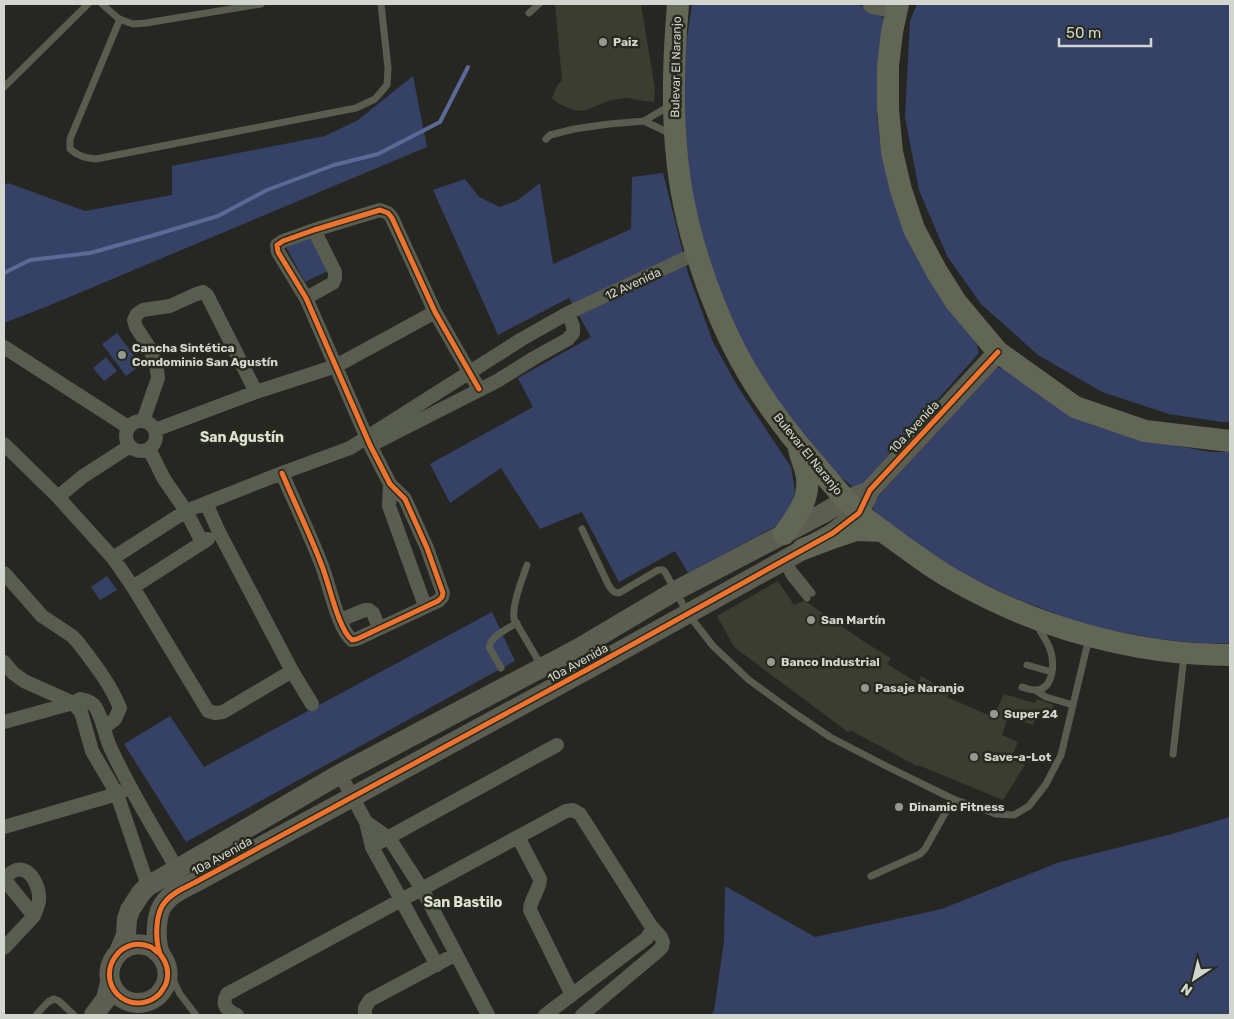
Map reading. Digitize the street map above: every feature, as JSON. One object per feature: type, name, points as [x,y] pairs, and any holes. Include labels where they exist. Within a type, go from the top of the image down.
[{"type":"main road","points":[[667,4],[674,57]]},
{"type":"main road","name":"Bulevar El Naranjo","points":[[678,4],[674,57],[675,136],[681,188],[697,253],[722,322],[736,352],[753,382],[797,444],[852,507],[922,560],[984,596],[1034,618],[1089,636],[1136,646],[1184,653],[1230,655]]},
{"type":"main road","points":[[897,7],[888,66],[888,109],[892,152],[901,190],[914,229],[937,272],[956,302],[998,352],[1075,407],[1144,431],[1230,441]]},
{"type":"main road","points":[[784,534],[802,508],[807,489],[807,474],[797,444]]},
{"type":"main road","points":[[791,556],[856,530],[883,532]]},
{"type":"street","points":[[873,4],[897,7]]},
{"type":"street","points":[[282,473],[322,566],[340,620],[348,637],[352,640],[357,639],[438,601],[442,597],[443,593],[405,499],[390,484],[368,441],[306,298],[278,252],[277,245],[283,241],[380,210],[388,213],[392,218],[434,312],[479,389]]},
{"type":"street","points":[[306,298],[332,283],[335,278],[335,272],[314,230]]},
{"type":"street","name":"12 Avenida","points":[[368,441],[522,340],[568,314],[697,253]]},
{"type":"street","points":[[143,420],[158,378],[156,364],[149,347],[136,328],[134,320],[142,310],[170,306],[203,292],[207,295],[256,392]]},
{"type":"street","points":[[155,430],[256,392],[336,366],[434,312]]},
{"type":"street","points":[[113,558],[186,511],[368,441],[497,381],[568,339],[573,333],[573,326],[568,314]]},
{"type":"street","points":[[4,347],[128,427]]},
{"type":"street","name":"10a Avenida","points":[[164,962],[157,938],[158,917],[161,907],[169,898],[352,796],[688,614],[833,532],[852,507],[998,352]]},
{"type":"street","points":[[486,362],[497,381]]},
{"type":"street","points":[[143,420],[152,426],[156,436],[155,441],[149,448],[139,451],[130,446],[126,440],[126,435],[128,427],[132,423],[143,420]]},
{"type":"street","points":[[4,444],[58,496],[113,558],[133,587],[208,711],[214,713],[223,712],[292,671]]},
{"type":"street","points":[[58,496],[82,477],[130,446]]},
{"type":"street","points":[[149,448],[164,479],[186,511],[202,542]]},
{"type":"street","points":[[390,484],[389,506],[425,606]]},
{"type":"street","points":[[206,503],[219,532],[292,671],[312,704]]},
{"type":"street","name":"10a Avenida","points":[[119,952],[126,935],[130,910],[148,886],[340,774],[579,648],[675,591],[822,514],[852,507]]},
{"type":"street","points":[[133,587],[219,532]]},
{"type":"street","points":[[4,573],[42,616],[77,641],[107,682],[120,708],[115,719],[105,727]]},
{"type":"street","points":[[340,620],[370,610],[380,628]]},
{"type":"street","points":[[579,648],[590,668]]},
{"type":"street","points":[[7,671],[30,685],[73,703],[80,712],[92,751],[117,794],[148,886]]},
{"type":"street","points":[[4,722],[73,703],[80,699],[90,702],[96,708],[105,727],[110,749],[177,869]]},
{"type":"street","points":[[372,847],[557,746]]},
{"type":"street","points":[[101,767],[102,764],[108,761],[116,760]]},
{"type":"street","points":[[340,774],[366,822],[372,847],[437,965]]},
{"type":"street","points":[[4,827],[117,794],[131,788]]},
{"type":"street","points":[[237,1015],[225,1007],[224,1000],[227,994],[566,811],[573,810],[580,814],[663,942],[662,947],[657,952],[582,1015]]},
{"type":"street","points":[[366,822],[389,838],[422,889],[488,1015]]},
{"type":"street","points":[[518,837],[540,879],[540,886],[530,907],[531,914],[572,995]]},
{"type":"street","points":[[4,948],[34,916],[39,895],[38,888],[31,876],[18,869],[14,870],[4,879],[34,916]]},
{"type":"street","points":[[545,1015],[648,938],[651,926]]},
{"type":"street","points":[[140,945],[151,948],[164,962],[168,979],[165,987],[168,996],[145,1002],[129,1009],[128,1001],[120,997],[110,982],[110,966],[114,958],[119,952],[129,946],[140,945]]},
{"type":"street","points":[[365,1015],[365,1008],[370,1000],[456,954]]},
{"type":"street","points":[[94,1015],[106,999],[110,982]]},
{"type":"lane","points":[[4,87],[88,4]]},
{"type":"lane","points":[[102,4],[120,19],[133,24],[146,24],[232,6],[261,4]]},
{"type":"lane","points":[[120,19],[70,140],[70,148],[76,154],[86,158],[96,159],[356,108],[375,99],[387,85],[388,68],[381,4]]},
{"type":"lane","points":[[529,13],[539,4]]},
{"type":"lane","points":[[644,122],[674,103]]},
{"type":"lane","points":[[546,140],[550,135],[574,129],[644,122],[675,136]]},
{"type":"lane","points":[[582,529],[608,584],[615,593],[619,593],[660,569],[663,570],[688,614],[713,646],[749,680],[830,737],[953,799],[996,814],[1014,815],[1029,806],[1046,784],[1061,755],[1089,636]]},
{"type":"lane","points":[[791,556],[790,576],[809,596]]},
{"type":"lane","points":[[527,565],[514,615],[516,623],[542,668]]},
{"type":"lane","points":[[1034,618],[1050,650],[1054,664],[1049,682],[1044,687],[1035,690]]},
{"type":"lane","points":[[501,668],[490,644],[495,636],[516,623]]},
{"type":"lane","points":[[1173,754],[1184,653]]},
{"type":"lane","points":[[1027,666],[1052,672]]},
{"type":"lane","points":[[1022,687],[1035,690],[1046,698],[1073,704]]},
{"type":"lane","points":[[871,876],[920,854],[925,849],[953,799]]},
{"type":"lane","points":[[164,962],[180,994],[196,1015]]},
{"type":"lane","points":[[168,996],[184,999]]},
{"type":"lane","points":[[36,1015],[48,1002],[54,999],[59,1001],[74,1015]]},
{"type":"shaded area","points":[[692,4],[854,4],[872,8],[884,19],[878,71],[877,116],[882,157],[977,345],[979,353],[861,486],[853,487],[828,467],[781,408],[754,365],[728,314],[710,262],[691,192],[682,130],[686,46]]},
{"type":"shaded area","points":[[917,4],[1230,4],[1230,422],[1169,414],[1102,392],[1038,355],[981,304],[947,256],[919,190],[905,117],[910,21]]},
{"type":"shaded area","points":[[413,76],[427,147],[4,323],[4,185],[8,183],[85,211],[172,195],[172,166],[325,136],[358,120]]},
{"type":"shaded area","points":[[663,173],[688,273],[713,342],[738,387],[791,467],[795,491],[790,509],[780,524],[688,573],[675,551],[619,582],[582,512],[540,529],[501,468],[450,503],[430,464],[533,407],[518,378],[591,337],[569,298],[498,335],[433,190],[465,179],[479,197],[500,207],[518,200],[540,183],[553,264],[631,229],[632,177]]},
{"type":"shaded area","points":[[308,232],[328,271],[305,282],[285,245]]},
{"type":"shaded area","name":"Cancha Sintética Condominio San Agustín","points":[[117,333],[141,365],[126,376],[102,344]]},
{"type":"shaded area","points":[[106,357],[117,371],[104,381],[93,368]]},
{"type":"shaded area","points":[[996,367],[1007,370],[1055,403],[1095,426],[1155,442],[1211,452],[1230,452],[1230,643],[1208,644],[1158,639],[1088,626],[1012,597],[949,567],[880,518],[873,509],[874,501]]},
{"type":"shaded area","points":[[107,576],[117,590],[100,600],[91,587]]},
{"type":"shaded area","points":[[492,612],[515,661],[186,842],[124,744],[170,716],[204,767]]},
{"type":"shaded area","points":[[1230,817],[1230,1015],[711,1015],[714,1011],[724,941],[725,886],[815,937],[942,909],[1057,863],[1172,834]]},
{"type":"building","name":"Paiz","points":[[555,4],[641,4],[655,89],[654,102],[626,98],[611,100],[586,110],[576,111],[559,104],[552,98],[562,80]]},
{"type":"building","name":"Pasaje Naranjo","points":[[778,581],[794,605],[803,601],[808,603],[891,658],[887,664],[918,683],[921,676],[949,693],[947,697],[993,717],[1004,694],[1035,703],[1037,699],[1054,705],[1051,715],[1038,711],[1033,725],[1008,717],[1002,735],[1018,742],[1011,759],[1025,765],[1003,800],[917,766],[850,730],[848,732],[734,647],[717,616]]},
{"type":"waterway","points":[[4,273],[30,260],[90,253],[218,216],[267,190],[334,165],[378,154],[440,122],[468,67]]},
{"type":"cycle path","points":[[282,473],[325,574],[342,626],[352,640],[438,601],[442,597],[443,593],[427,548],[405,499],[390,484],[370,445],[306,298],[278,252],[277,245],[283,241],[380,210],[388,213],[435,312],[479,389]]},
{"type":"cycle path","points":[[160,954],[151,947],[140,944],[130,945],[122,950],[115,957],[109,975],[111,985],[117,994],[134,1003],[141,1003],[155,997],[165,986],[167,971],[166,964],[158,948],[157,927],[162,907],[175,893],[590,668],[833,533],[859,513],[870,490],[998,352]]},
{"type":"place","name":"Paiz","points":[[603,42]]},
{"type":"place","name":"Cancha Sintética Condominio San Agustín","points":[[122,355]]},
{"type":"place","name":"San Martín","points":[[811,620]]},
{"type":"place","name":"Banco Industrial","points":[[771,662]]},
{"type":"place","name":"Pasaje Naranjo","points":[[865,688]]},
{"type":"place","name":"Super 24","points":[[994,714]]},
{"type":"place","name":"Save-a-Lot","points":[[974,757]]},
{"type":"place","name":"Dinamic Fitness","points":[[899,807]]},
{"type":"district","name":"San Agustín","points":[[242,437]]},
{"type":"district","name":"San Bastilo","points":[[463,902]]}]
